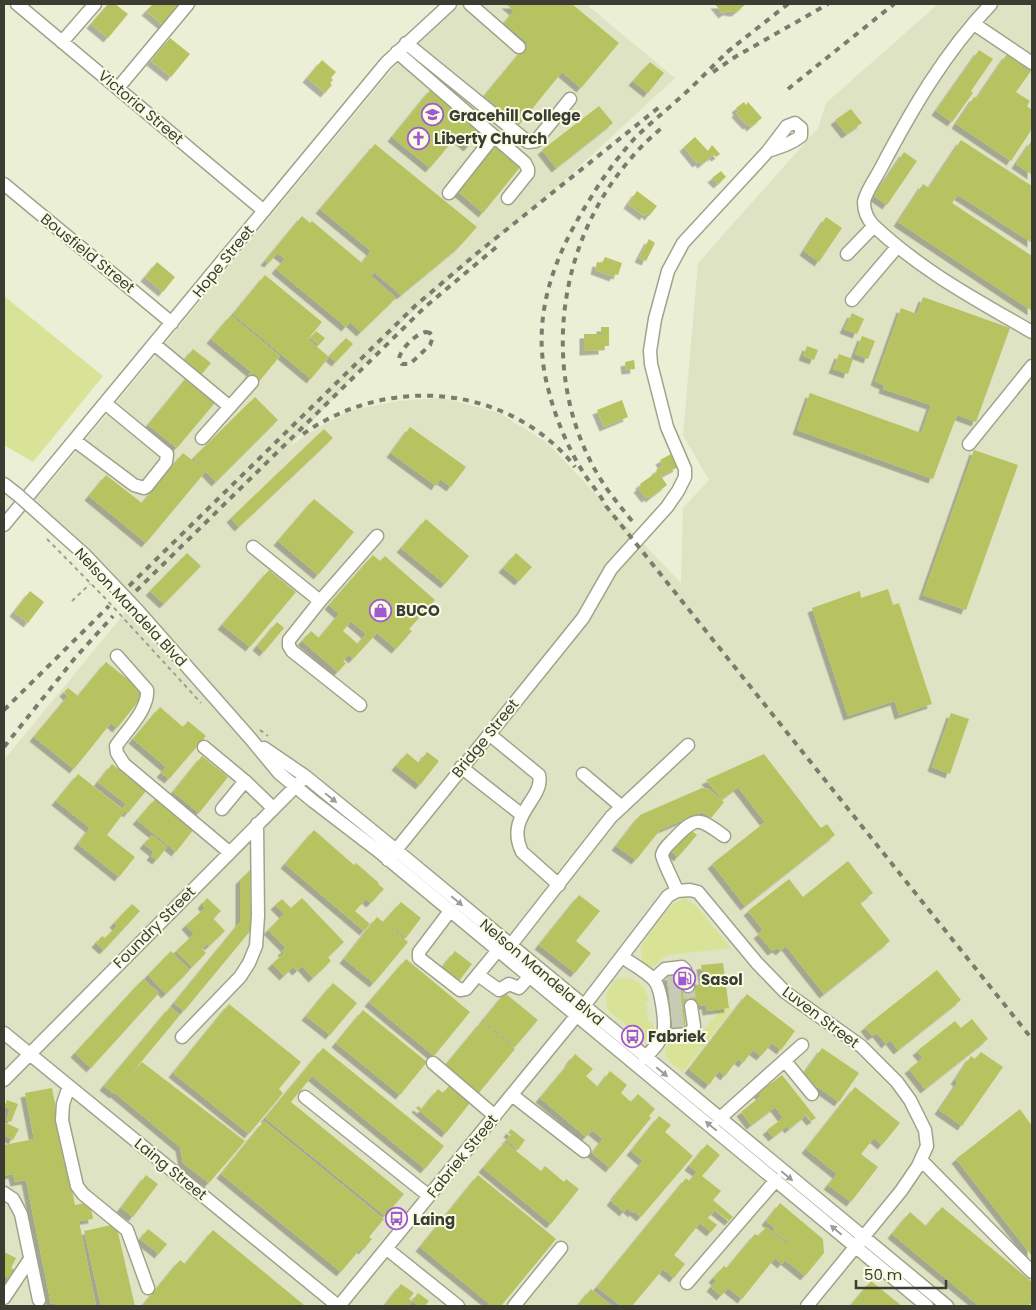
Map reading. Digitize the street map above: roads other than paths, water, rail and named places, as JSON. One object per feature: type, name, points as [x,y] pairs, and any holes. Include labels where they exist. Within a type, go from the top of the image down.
[{"type":"street","name":"Victoria Street","points":[[17,4],[264,211]]},
{"type":"street","points":[[62,42],[95,4]]},
{"type":"street","points":[[118,88],[188,4]]},
{"type":"street","name":"Hope Street","points":[[4,525],[264,211],[402,48],[450,4]]},
{"type":"street","points":[[470,4],[519,47]]},
{"type":"street","points":[[991,4],[919,97],[864,200],[867,219],[897,247],[936,276],[1032,332]]},
{"type":"street","points":[[974,24],[1032,63]]},
{"type":"street","points":[[402,48],[528,142],[536,141],[570,99]]},
{"type":"street","points":[[402,48],[527,165],[528,173],[508,198]]},
{"type":"street","points":[[449,193],[494,136]]},
{"type":"street","name":"Bridge Street","points":[[392,855],[583,618],[611,569],[667,507],[682,485],[685,477],[683,464],[667,427],[651,364],[650,350],[654,319],[668,271],[683,243],[768,150]]},
{"type":"street","name":"Bousfield Street","points":[[4,185],[172,323]]},
{"type":"street","points":[[847,254],[874,226]]},
{"type":"street","points":[[852,300],[897,247]]},
{"type":"street","points":[[154,344],[230,407]]},
{"type":"street","points":[[969,444],[1032,366]]},
{"type":"street","points":[[202,438],[252,382]]},
{"type":"street","points":[[74,440],[134,485],[144,488],[147,486],[166,462],[167,454],[105,403]]},
{"type":"street","name":"Nelson Mandela Blvd","points":[[4,484],[84,554],[138,610],[279,773],[295,787],[392,855],[510,946],[581,1011],[776,1180],[946,1306]]},
{"type":"street","points":[[360,705],[292,651],[289,646],[289,640],[320,601],[377,536]]},
{"type":"street","points":[[254,547],[320,601]]},
{"type":"street","points":[[117,656],[147,690],[148,695],[137,717],[118,744],[116,751],[118,757],[229,852]]},
{"type":"street","name":"Nelson Mandela Blvd","points":[[246,734],[305,776],[450,911],[530,976],[646,1058],[859,1243],[927,1306]]},
{"type":"street","points":[[489,734],[540,778],[539,788],[522,815],[518,832],[519,845],[522,852],[559,885]]},
{"type":"street","points":[[510,946],[611,817],[688,745]]},
{"type":"street","points":[[204,747],[245,781],[273,808]]},
{"type":"street","points":[[461,768],[522,815]]},
{"type":"street","points":[[583,774],[622,807]]},
{"type":"street","name":"Foundry Street","points":[[4,1080],[305,776]]},
{"type":"street","points":[[222,809],[245,781]]},
{"type":"street","points":[[581,1011],[668,896],[677,891],[663,860],[662,854],[666,848],[688,824],[695,822],[708,824],[724,836]]},
{"type":"street","points":[[182,1037],[240,977],[249,963],[256,946],[258,916],[257,824]]},
{"type":"street","name":"Luven Street","points":[[677,891],[690,890],[698,892],[785,992],[862,1046],[897,1082],[910,1100],[925,1130],[927,1146],[921,1160],[901,1191],[807,1306]]},
{"type":"street","points":[[450,911],[419,952],[419,958],[460,990],[466,989],[498,950]]},
{"type":"street","points":[[622,957],[690,1034],[694,1026],[689,1016]]},
{"type":"street","points":[[646,1058],[664,1005],[665,969],[682,967],[686,970],[686,982]]},
{"type":"street","points":[[478,975],[499,990],[508,984],[520,988],[530,976]]},
{"type":"street","name":"Fabriek Street","points":[[339,1306],[581,1011]]},
{"type":"street","name":"Laing Street","points":[[4,1033],[339,1306]]},
{"type":"street","points":[[719,1120],[802,1045]]},
{"type":"street","points":[[785,1061],[812,1094]]},
{"type":"street","points":[[433,1063],[495,1116]]},
{"type":"street","points":[[69,1086],[63,1104],[62,1120],[77,1186],[83,1194],[127,1230],[148,1288]]},
{"type":"street","points":[[512,1095],[584,1151]]},
{"type":"street","points":[[305,1097],[429,1196]]},
{"type":"street","points":[[921,1160],[1032,1272]]},
{"type":"street","points":[[687,1283],[776,1180]]},
{"type":"street","points":[[4,1193],[14,1199],[21,1214],[39,1300]]},
{"type":"street","points":[[514,1306],[561,1248]]},
{"type":"street","points":[[387,1249],[453,1305]]},
{"type":"street","points":[[4,1298],[30,1259]]},
{"type":"tunnel","points":[[667,981],[682,980]]},
{"type":"tunnel","points":[[688,986],[691,1006]]},
{"type":"tunnel","points":[[669,993],[689,991]]},
{"type":"tunnel","points":[[670,1005],[690,1002]]},
{"type":"tunnel","points":[[671,1016],[685,1014]]},
{"type":"tunnel","points":[[672,1025],[686,1024]]},
{"type":"railway","points":[[727,52],[788,4]]},
{"type":"railway","points":[[713,72],[735,57],[828,4]]},
{"type":"railway","points":[[788,89],[894,4]]},
{"type":"railway","points":[[732,48],[629,145],[595,191],[565,244],[555,268],[543,316],[543,366],[552,402],[572,453],[606,506],[1032,1039]]},
{"type":"railway","points":[[129,586],[415,306],[476,254],[663,104]]},
{"type":"railway","points":[[632,521],[598,475],[580,437],[568,397],[563,356],[564,315],[571,274],[584,234],[603,197],[631,158],[664,126]]},
{"type":"railway","points":[[136,591],[425,307],[500,244]]},
{"type":"railway","points":[[426,332],[430,333],[433,337],[430,345],[410,364],[402,364],[399,358],[406,346],[413,338],[426,332]]},
{"type":"railway","points":[[303,434],[330,418],[358,406],[388,399],[418,396],[448,397],[477,403],[506,413],[545,437],[575,467]]},
{"type":"railway","points":[[4,710],[109,606]]},
{"type":"railway","points":[[4,747],[75,658],[113,616]]},
{"type":"place","name":"Gracehill College","points":[[433,115]]},
{"type":"place","name":"Liberty Church","points":[[418,138]]},
{"type":"place","name":"BUCO","points":[[380,610]]},
{"type":"place","name":"Sasol","points":[[685,979]]},
{"type":"place","name":"Fabriek","points":[[632,1036]]},
{"type":"place","name":"Laing","points":[[397,1219]]}]
